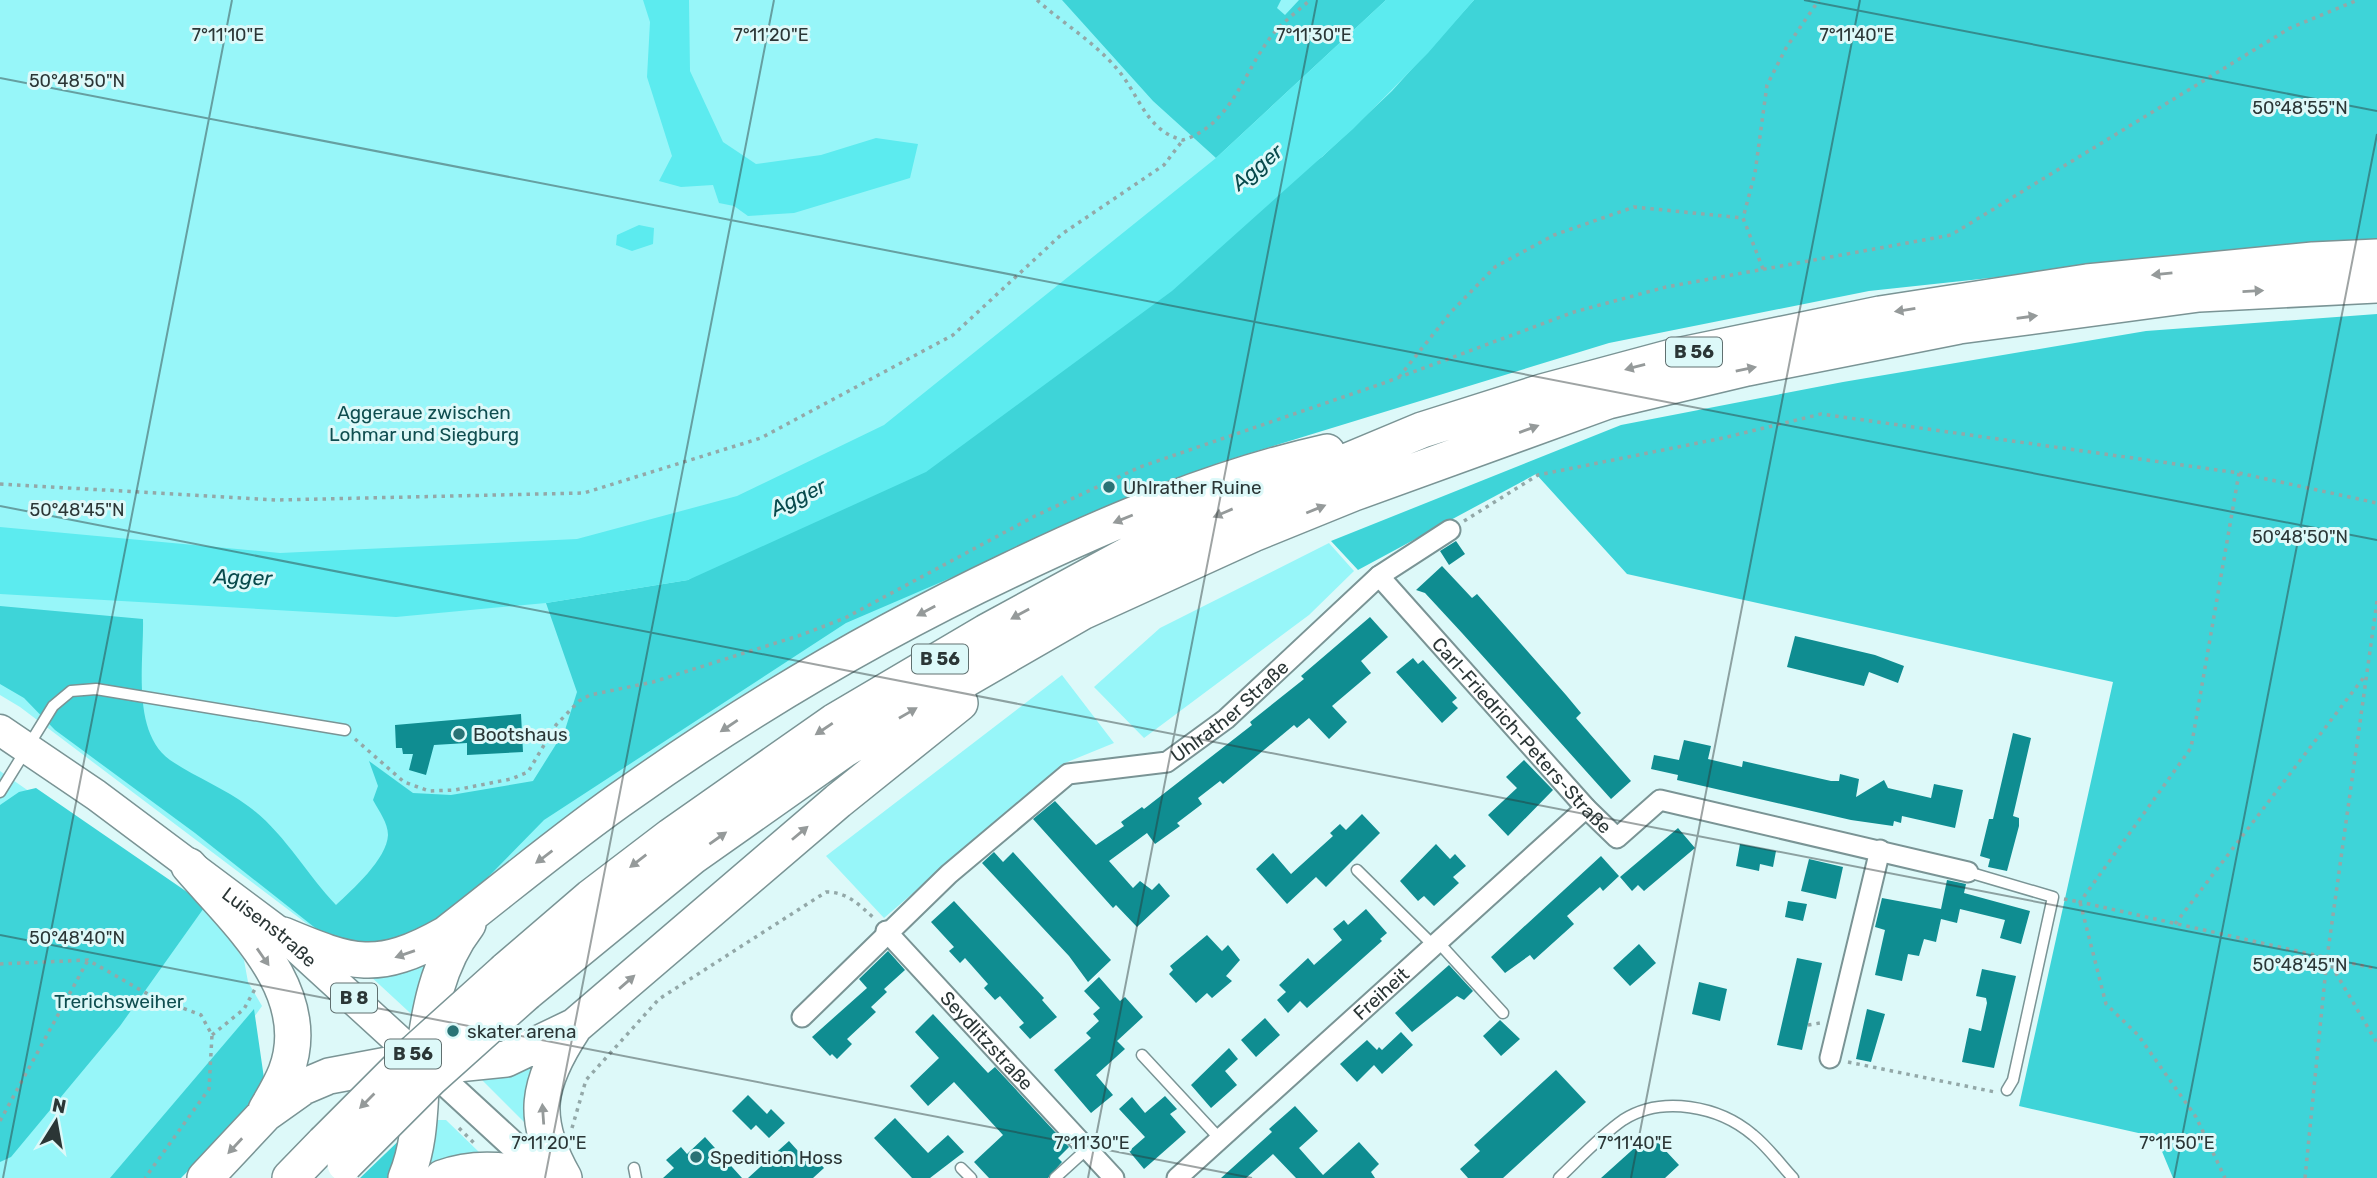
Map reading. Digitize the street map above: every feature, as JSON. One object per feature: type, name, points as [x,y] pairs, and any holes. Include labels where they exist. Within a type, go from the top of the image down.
[{"type":"highway","name":"B 56","points":[[290,1178],[334,1162],[431,1078],[591,897],[671,836],[758,772],[858,707],[986,632],[1146,545],[1422,430],[1542,392],[1672,357],[1880,314],[2087,282],[2313,260],[2377,257]]},
{"type":"highway","name":"B 56","points":[[516,982],[845,749],[1082,612],[1253,534],[1354,493],[1608,401],[1676,383],[1972,324],[2199,294],[2377,285]]},
{"type":"highway","points":[[282,935],[333,956],[365,962],[387,960],[428,944],[484,905],[629,792],[744,716],[927,610],[1075,538],[1177,497],[1264,466],[1422,430]]},
{"type":"highway","points":[[205,1178],[265,1114],[294,1092],[329,1076],[393,1064],[457,1064],[506,1059],[575,1026],[829,808],[960,703],[1193,575],[1253,534]]},
{"type":"highway","points":[[189,866],[263,956],[282,985],[290,1008],[293,1032],[287,1070],[265,1114]]},
{"type":"highway","points":[[406,1178],[420,1129],[423,1063],[437,980],[444,960],[484,905]]},
{"type":"highway","points":[[442,1178],[477,1170],[551,1172],[542,1121],[545,1078],[575,1026]]},
{"type":"main road","name":"Luisenstraße","points":[[0,730],[28,747],[282,935],[423,1063],[551,1172]]},
{"type":"street","name":"Uhlrather Straße","points":[[802,1017],[849,973],[881,926],[1068,774],[1167,761],[1226,719],[1378,576],[1450,530]]},
{"type":"street","name":"Carl-Friedrich-Peters-Straße","points":[[1378,576],[1586,808],[1618,838],[1660,800],[1968,872]]},
{"type":"street","name":"Freiheit","points":[[1177,1178],[1586,808]]},
{"type":"street","points":[[1830,1058],[1880,850]]},
{"type":"street","name":"Seydlitzstraße","points":[[881,926],[1114,1178]]},
{"type":"lane","points":[[0,792],[53,706],[72,691],[96,689],[345,730]]},
{"type":"lane","points":[[1357,870],[1436,944],[1503,1013]]},
{"type":"lane","name":"Carl-Friedrich-Peters-Straße","points":[[1968,872],[2053,897],[2013,1080],[2007,1090]]},
{"type":"lane","points":[[1142,1055],[1220,1139]]},
{"type":"lane","points":[[1559,1178],[1621,1121],[1656,1107],[1679,1106],[1703,1109],[1738,1124],[1754,1136],[1793,1178]]},
{"type":"lane","points":[[1055,1178],[1087,1149]]},
{"type":"lane","points":[[961,1168],[971,1178]]},
{"type":"path","points":[[1037,0],[1082,33],[1109,61],[1152,123],[1169,136],[1182,140]]},
{"type":"path","points":[[0,484],[277,500],[584,493],[761,438],[953,335],[1062,234],[1164,165],[1182,140],[1211,125],[1244,84],[1275,32],[1310,0]]},
{"type":"path","points":[[1819,0],[1786,48],[1767,85],[1755,173],[1744,218],[1763,269],[1951,235],[2290,28],[2358,0]]},
{"type":"path","points":[[1399,377],[1451,312],[1495,267],[1555,235],[1634,207],[1744,218]]},
{"type":"path","points":[[1450,530],[1538,475],[1723,438],[1821,414],[2239,474],[2377,503]]},
{"type":"path","points":[[2225,1178],[2196,1117],[2138,1035],[2106,1004],[2080,902],[2190,748],[2239,474]]},
{"type":"path","points":[[2305,1178],[2327,958],[2377,601]]},
{"type":"path","points":[[2175,923],[2365,676]]},
{"type":"path","points":[[551,1172],[566,1148],[586,1080],[659,999],[826,892],[838,892],[851,897],[881,926]]},
{"type":"path","points":[[2080,902],[2377,969]]},
{"type":"path","points":[[2327,958],[2377,1043]]},
{"type":"path","points":[[0,964],[88,960],[153,997],[201,1015],[212,1035],[209,1089],[146,1176],[139,1178]]},
{"type":"path","points":[[0,1121],[88,960]]},
{"type":"path","points":[[212,1035],[244,1009],[259,981]]},
{"type":"path","points":[[1830,1058],[1997,1093],[2007,1090]]},
{"type":"green space","name":"Aggeraue zwischen Lohmar und Siegburg","points":[[0,0],[2377,0],[1795,280],[1245,437],[1255,463],[980,575],[509,880],[335,945],[20,707],[0,695]]},
{"type":"green space","points":[[1062,0],[1281,0],[1277,8],[1285,15],[1299,0],[1386,0],[1216,158],[1153,101]]},
{"type":"green space","points":[[1474,0],[2377,0],[2377,242],[2278,247],[1869,291],[1609,343],[1218,463],[846,623],[544,820],[437,929],[399,947],[333,942],[195,833],[55,730],[24,698],[0,684],[0,606],[143,619],[142,695],[149,732],[158,748],[170,760],[261,816],[336,905],[368,873],[386,844],[388,831],[373,800],[378,786],[369,761],[413,793],[451,795],[533,781],[565,730],[577,692],[546,603],[688,580],[1322,157],[1392,91]]},
{"type":"green space","points":[[2377,314],[2377,1178],[2173,1178],[2156,1137],[2019,1106],[2113,682],[1627,574],[1536,474],[1358,570],[1331,541],[1621,425],[1843,382],[2146,331]]},
{"type":"green space","points":[[1329,543],[1354,571],[1309,615],[1144,738],[1094,687],[1160,628]]},
{"type":"green space","points":[[1062,675],[1114,743],[1065,763],[884,918],[826,856]]},
{"type":"green space","name":"Trerichsweiher","points":[[0,771],[186,901],[206,905],[244,960],[248,982],[262,1006],[139,1178],[0,1178]]},
{"type":"green space","points":[[36,788],[206,905],[120,1026],[11,1157],[0,1162],[0,805],[19,792]]},
{"type":"green space","points":[[436,947],[421,1023],[368,974]]},
{"type":"green space","points":[[254,1009],[266,1092],[181,1178],[110,1178]]},
{"type":"green space","points":[[541,1053],[528,1126],[480,1078]]},
{"type":"green space","points":[[433,1120],[446,1120],[481,1154],[426,1178],[413,1178]]},
{"type":"green space","points":[[412,1128],[398,1178],[360,1178]]},
{"type":"water","points":[[643,0],[689,0],[690,71],[723,142],[756,164],[821,155],[876,138],[918,144],[910,178],[794,213],[748,216],[734,206],[719,203],[713,185],[681,187],[659,181],[672,156],[647,77],[650,22]]},
{"type":"water","name":"Agger","points":[[1386,0],[1474,0],[1428,53],[1353,129],[1172,291],[926,472],[688,580],[546,603],[396,617],[0,594],[0,527],[280,553],[577,539],[737,496],[884,425],[1216,158]]},
{"type":"water","points":[[639,225],[654,228],[653,244],[632,251],[616,245],[617,235]]},
{"type":"building","points":[[1456,541],[1465,554],[1449,565],[1440,551]]},
{"type":"building","points":[[1442,566],[1472,598],[1477,594],[1566,695],[1581,713],[1576,718],[1631,781],[1611,799],[1425,593],[1416,590]]},
{"type":"building","points":[[1370,617],[1388,637],[1361,661],[1371,673],[1332,706],[1347,722],[1329,739],[1309,718],[1297,728],[1294,725],[1223,784],[1220,781],[1198,798],[1202,804],[1177,823],[1180,826],[1155,844],[1147,833],[1109,861],[1133,888],[1140,881],[1152,890],[1159,883],[1170,896],[1137,927],[1116,905],[1113,908],[1033,819],[1055,801],[1096,845],[1124,826],[1121,822],[1142,807],[1144,809],[1252,725],[1250,722],[1304,679],[1301,676]]},
{"type":"building","points":[[1795,636],[1875,655],[1904,666],[1898,683],[1869,672],[1864,686],[1787,667]]},
{"type":"building","points":[[1413,658],[1418,664],[1423,660],[1457,698],[1452,702],[1458,708],[1442,723],[1396,672]]},
{"type":"building","name":"Bootshaus","points":[[521,714],[523,752],[467,755],[467,743],[434,745],[426,775],[409,770],[413,754],[403,754],[402,748],[396,748],[395,725]]},
{"type":"building","points":[[2013,733],[2031,738],[2013,816],[2019,818],[2019,826],[2007,871],[1988,867],[1990,859],[1980,856],[1989,819],[1993,819]]},
{"type":"building","points":[[1684,740],[1711,746],[1708,759],[1742,767],[1743,761],[1831,781],[1839,781],[1840,774],[1859,779],[1856,797],[1884,780],[1888,788],[1931,798],[1934,784],[1963,790],[1955,828],[1902,816],[1901,823],[1894,821],[1893,826],[1851,820],[1677,780],[1678,775],[1651,769],[1654,755],[1679,760]]},
{"type":"building","points":[[1524,760],[1553,790],[1508,836],[1488,815],[1517,788],[1506,777]]},
{"type":"building","points":[[1362,814],[1380,833],[1326,887],[1316,877],[1287,904],[1256,869],[1273,853],[1291,874],[1333,836],[1330,833],[1340,824],[1346,830]]},
{"type":"building","points":[[1678,828],[1695,848],[1644,891],[1638,885],[1632,891],[1620,877]]},
{"type":"building","points":[[1436,844],[1450,859],[1455,854],[1466,866],[1453,877],[1459,883],[1434,906],[1424,896],[1418,901],[1400,881]]},
{"type":"building","points":[[1740,844],[1776,851],[1773,867],[1760,864],[1759,871],[1736,866]]},
{"type":"building","points":[[994,852],[1003,862],[1013,852],[1111,960],[1088,982],[1069,956],[982,863]]},
{"type":"building","points":[[1601,856],[1619,876],[1603,891],[1600,887],[1567,916],[1574,924],[1534,960],[1530,955],[1505,973],[1491,957]]},
{"type":"building","points":[[1809,859],[1843,867],[1836,899],[1801,891]]},
{"type":"building","points":[[1947,880],[1966,884],[1964,893],[2030,911],[2021,944],[2000,938],[2005,920],[1960,909],[1957,923],[1941,919],[1936,942],[1924,939],[1919,956],[1908,954],[1902,981],[1875,975],[1885,930],[1875,927],[1882,898],[1941,909]]},
{"type":"building","points":[[954,901],[1044,998],[1042,1000],[1057,1017],[1030,1039],[1019,1027],[1024,1023],[1000,996],[995,1000],[984,988],[988,984],[965,958],[960,963],[949,951],[954,947],[931,922]]},
{"type":"building","points":[[1788,901],[1807,904],[1803,921],[1785,917]]},
{"type":"building","points":[[1366,909],[1387,933],[1380,939],[1382,941],[1307,1008],[1300,1001],[1288,1013],[1277,1000],[1286,992],[1279,985],[1308,958],[1314,965],[1342,940],[1333,929],[1344,920],[1348,925]]},
{"type":"building","points":[[1207,935],[1222,951],[1228,945],[1240,960],[1226,976],[1232,981],[1212,998],[1207,993],[1196,1003],[1169,974],[1173,970],[1170,966]]},
{"type":"building","points":[[1639,944],[1656,963],[1630,986],[1613,968]]},
{"type":"building","points":[[888,951],[905,970],[884,989],[887,992],[871,1007],[876,1012],[847,1039],[852,1044],[837,1059],[832,1054],[830,1056],[812,1037],[867,988],[859,979]]},
{"type":"building","points":[[1797,958],[1822,963],[1802,1050],[1777,1045]]},
{"type":"building","points":[[1449,965],[1473,991],[1464,1000],[1457,996],[1412,1032],[1395,1013]]},
{"type":"building","points":[[1982,969],[2016,976],[1994,1068],[1962,1062],[1969,1028],[1981,1031],[1987,1003],[1986,998],[1976,996]]},
{"type":"building","points":[[1099,977],[1120,1001],[1125,997],[1143,1017],[1117,1041],[1125,1049],[1096,1075],[1113,1095],[1091,1113],[1054,1070],[1091,1038],[1086,1033],[1099,1021],[1093,1014],[1100,1008],[1084,991]]},
{"type":"building","points":[[1699,982],[1727,989],[1720,1021],[1692,1014]]},
{"type":"building","points":[[1867,1009],[1885,1014],[1871,1062],[1856,1059]]},
{"type":"building","points":[[933,1014],[988,1073],[995,1067],[1069,1147],[1058,1158],[1062,1162],[1048,1178],[989,1178],[974,1162],[1003,1135],[954,1082],[928,1106],[910,1086],[939,1058],[915,1032]]},
{"type":"building","points":[[1265,1018],[1280,1035],[1256,1057],[1241,1040]]},
{"type":"building","points":[[1500,1020],[1520,1039],[1501,1056],[1483,1036]]},
{"type":"building","points":[[1401,1032],[1413,1045],[1382,1074],[1374,1065],[1357,1082],[1340,1064],[1367,1040],[1377,1050],[1379,1047],[1382,1050]]},
{"type":"building","points":[[1229,1048],[1238,1059],[1225,1071],[1237,1085],[1211,1108],[1191,1085]]},
{"type":"building","points":[[1556,1070],[1586,1102],[1503,1178],[1468,1178],[1460,1169],[1480,1151],[1474,1145]]},
{"type":"building","points":[[748,1095],[767,1114],[771,1109],[785,1123],[769,1138],[756,1125],[751,1130],[732,1111]]},
{"type":"building","points":[[1165,1096],[1177,1109],[1170,1114],[1186,1132],[1144,1169],[1129,1151],[1145,1137],[1119,1109],[1132,1097],[1145,1113]]},
{"type":"building","points":[[1295,1106],[1318,1131],[1299,1148],[1323,1175],[1359,1142],[1379,1164],[1371,1172],[1375,1178],[1296,1178],[1273,1154],[1246,1178],[1221,1178],[1272,1132],[1269,1129]]},
{"type":"building","points":[[895,1118],[928,1153],[948,1135],[964,1152],[930,1178],[912,1178],[874,1138]]},
{"type":"building","points":[[1650,1134],[1679,1165],[1665,1178],[1601,1178]]},
{"type":"building","name":"Spedition Hoss","points":[[705,1137],[742,1178],[663,1178],[674,1168],[666,1160],[681,1147],[687,1154]]},
{"type":"building","points":[[789,1141],[807,1161],[813,1156],[824,1168],[813,1178],[748,1178]]},
{"type":"place","name":"Uhlrather Ruine","points":[[1109,487]]},
{"type":"place","name":"Bootshaus","points":[[459,734]]},
{"type":"place","name":"skater arena","points":[[453,1031]]},
{"type":"place","name":"Spedition Hoss","points":[[696,1157]]}]
